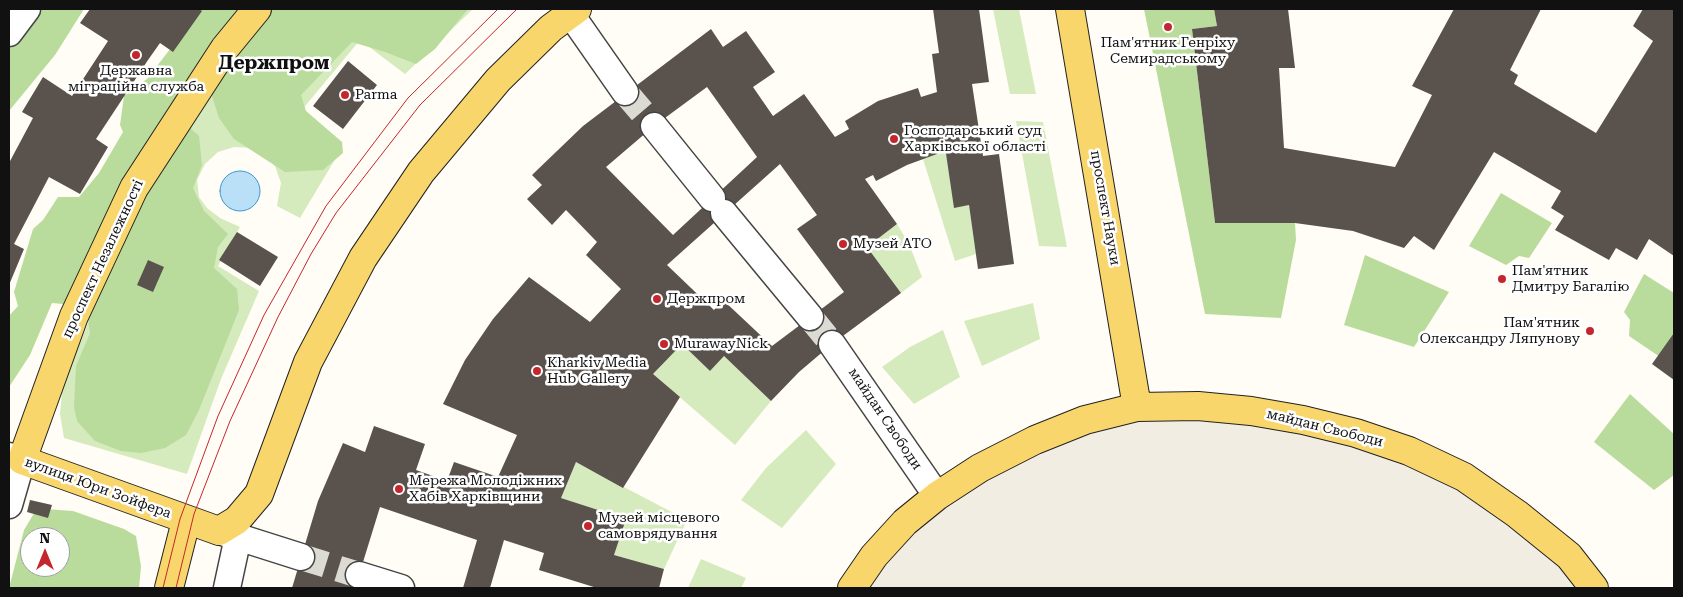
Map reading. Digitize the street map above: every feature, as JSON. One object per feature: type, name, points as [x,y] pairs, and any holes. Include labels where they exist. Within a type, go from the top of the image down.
[{"type":"main road","name":"проспект Незалежності","points":[[15,458],[74,316],[134,188],[225,48],[257,9]]},
{"type":"main road","name":"проспект Науки","points":[[1070,9],[1137,408]]},
{"type":"main road","points":[[169,588],[186,521],[228,534],[259,494],[308,362],[363,258],[416,180],[498,80],[572,10]]},
{"type":"main road","name":"майдан Свободи","points":[[852,588],[874,556],[906,522],[937,496],[980,468],[1035,440],[1085,420],[1137,408],[1198,406],[1251,411],[1303,420],[1356,433],[1409,451],[1464,477],[1517,514],[1569,556],[1594,588]]},
{"type":"main road","name":"вулиця Юри Зойфера","points":[[15,458],[186,521]]},
{"type":"street","points":[[9,34],[27,9]]},
{"type":"street","points":[[572,10],[626,92]]},
{"type":"street","points":[[654,126],[810,317]]},
{"type":"street","name":"майдан Свободи","points":[[832,344],[937,496]]},
{"type":"street","name":"проспект Незалежності","points":[[9,505],[15,458]]},
{"type":"street","points":[[227,588],[228,534],[302,557]]},
{"type":"street","points":[[359,575],[401,588]]},
{"type":"green space","points":[[9,9],[84,9],[55,55],[9,111]]},
{"type":"green space","points":[[201,9],[247,9],[172,112],[199,136],[202,165],[193,188],[204,211],[228,234],[218,247],[214,268],[237,289],[239,310],[199,410],[186,435],[165,448],[141,453],[121,451],[95,441],[77,421],[74,407],[76,366],[90,333],[86,306],[52,303],[30,355],[9,387],[9,316],[18,306],[14,292],[33,229],[43,220],[58,197],[79,197],[99,173],[123,132],[120,125],[124,96],[147,79]]},
{"type":"green space","points":[[273,9],[468,9],[435,49],[416,64],[352,42],[301,95],[306,111],[342,142],[343,153],[323,170],[285,172],[234,139],[219,118],[209,87]]},
{"type":"green space","points":[[277,9],[473,9],[405,74],[360,40],[296,117],[340,151],[300,218],[277,206],[281,183],[275,166],[255,148],[234,147],[218,152],[205,164],[197,180],[199,197],[207,208],[220,218],[240,227],[218,266],[259,291],[221,379],[187,474],[64,438],[60,414],[63,382],[92,314],[153,190],[199,114],[242,52]]},
{"type":"green space","points":[[993,9],[1019,9],[1036,94],[1010,94]]},
{"type":"green space","points":[[1144,9],[1214,9],[1217,26],[1192,29],[1215,223],[1295,223],[1296,240],[1281,318],[1205,314]]},
{"type":"green space","points":[[1016,121],[1043,122],[1067,247],[1039,246]]},
{"type":"green space","points":[[945,147],[955,207],[969,205],[976,254],[955,261],[923,159],[937,154],[935,150]]},
{"type":"green space","points":[[1501,193],[1552,223],[1529,258],[1519,256],[1506,265],[1469,246]]},
{"type":"green space","points":[[897,224],[909,244],[922,277],[901,293],[867,247]]},
{"type":"green space","points":[[1365,255],[1449,292],[1414,347],[1344,325]]},
{"type":"green space","points":[[1644,274],[1674,293],[1674,340],[1663,359],[1629,336],[1630,320],[1624,312]]},
{"type":"green space","points":[[1033,303],[1040,339],[982,366],[964,321]]},
{"type":"green space","points":[[943,330],[960,377],[914,404],[882,367],[910,347]]},
{"type":"green space","points":[[682,344],[710,371],[724,356],[771,401],[735,445],[653,374]]},
{"type":"green space","points":[[1630,394],[1674,434],[1674,475],[1654,490],[1594,442]]},
{"type":"green space","points":[[806,430],[836,464],[782,528],[741,500],[766,468]]},
{"type":"green space","points":[[576,462],[687,520],[664,569],[614,555],[626,519],[561,498]]},
{"type":"green space","points":[[45,509],[73,511],[124,529],[136,536],[141,566],[139,588],[9,588],[20,545],[20,577],[70,577],[70,527],[26,527],[36,510]]},
{"type":"green space","points":[[701,559],[746,578],[741,588],[688,588]]},
{"type":"shaded area","points":[[1198,406],[1409,451],[1594,588],[852,588],[874,556],[1035,440]]},
{"type":"water","points":[[244,171],[251,174],[257,180],[260,191],[259,199],[251,208],[244,211],[236,211],[229,208],[221,199],[220,187],[223,180],[232,172]]},
{"type":"building","points":[[90,9],[199,9],[202,11],[173,52],[160,43],[148,60],[96,139],[108,147],[80,194],[49,177],[14,244],[24,249],[9,285],[9,163],[33,118],[22,112],[43,77],[72,96],[108,41],[80,23]]},
{"type":"building","name":"Держпром","points":[[933,9],[979,9],[989,82],[972,84],[983,156],[999,154],[1014,264],[978,269],[969,205],[954,208],[945,147],[935,150],[937,154],[907,165],[876,181],[873,175],[865,179],[897,224],[867,247],[901,293],[832,344],[799,372],[771,401],[724,356],[710,371],[682,344],[653,374],[680,397],[623,488],[576,462],[561,498],[626,519],[614,555],[664,569],[659,588],[597,588],[539,570],[544,553],[504,540],[490,588],[463,588],[477,540],[380,507],[355,588],[292,588],[318,501],[343,443],[365,452],[374,426],[425,444],[416,470],[447,481],[454,462],[498,477],[517,435],[443,404],[465,360],[493,319],[529,277],[590,322],[621,289],[586,255],[597,242],[566,210],[552,225],[527,199],[542,185],[532,175],[583,126],[711,29],[723,47],[746,31],[775,72],[753,87],[773,116],[804,94],[835,137],[849,129],[845,121],[878,101],[918,88],[921,97],[937,92],[932,54],[939,53]],"holes":[[[707,87],[757,157],[673,235],[606,167],[654,126]],[[780,164],[817,215],[797,229],[844,292],[772,346],[723,300],[714,310],[667,265]]]},
{"type":"building","points":[[1214,9],[1288,9],[1295,68],[1279,68],[1284,148],[1395,167],[1432,95],[1412,86],[1454,9],[1541,9],[1510,70],[1518,75],[1514,84],[1596,133],[1653,41],[1633,26],[1643,9],[1674,9],[1674,256],[1649,239],[1637,260],[1616,248],[1609,260],[1555,230],[1564,216],[1551,208],[1561,191],[1494,152],[1434,250],[1414,236],[1404,248],[1353,231],[1295,223],[1215,223],[1192,29],[1217,26]]},
{"type":"building","name":"Parma","points":[[348,61],[377,85],[343,129],[313,106]]},
{"type":"building","points":[[237,232],[278,257],[260,286],[219,260]]},
{"type":"building","points":[[148,260],[164,267],[153,292],[137,285]]},
{"type":"building","points":[[1674,333],[1674,380],[1652,364]]},
{"type":"building","points":[[30,500],[52,505],[48,518],[27,512]]},
{"type":"tunnel","points":[[625,92],[654,126]]},
{"type":"tunnel","points":[[810,317],[832,344]]},
{"type":"tunnel","points":[[301,557],[359,575]]},
{"type":"tram line","points":[[163,588],[180,519],[218,416],[264,315],[326,206],[408,98],[498,9]]},
{"type":"tram line","points":[[176,588],[194,514],[230,421],[278,317],[311,254],[336,213],[420,105],[517,9]]},
{"type":"place","name":"Пам'ятник Генріху Семирадському","points":[[1168,27]]},
{"type":"place","name":"Державна міграційна служба","points":[[136,55]]},
{"type":"place","name":"Parma","points":[[345,95]]},
{"type":"place","name":"Господарський суд Харківської області","points":[[894,139]]},
{"type":"place","name":"Музей АТО","points":[[843,244]]},
{"type":"place","name":"Пам'ятник Дмитру Багалію","points":[[1502,279]]},
{"type":"place","name":"Держпром","points":[[657,299]]},
{"type":"place","name":"Пам'ятник Олександру Ляпунову","points":[[1590,331]]},
{"type":"place","name":"MurawayNick","points":[[664,344]]},
{"type":"place","name":"Kharkiv Media Hub Gallery","points":[[537,371]]},
{"type":"place","name":"Мережа Молодіжних Хабів Харківщини","points":[[399,489]]},
{"type":"place","name":"Музей місцевого самоврядування","points":[[588,526]]},
{"type":"district","name":"Держпром","points":[[274,63]]}]
